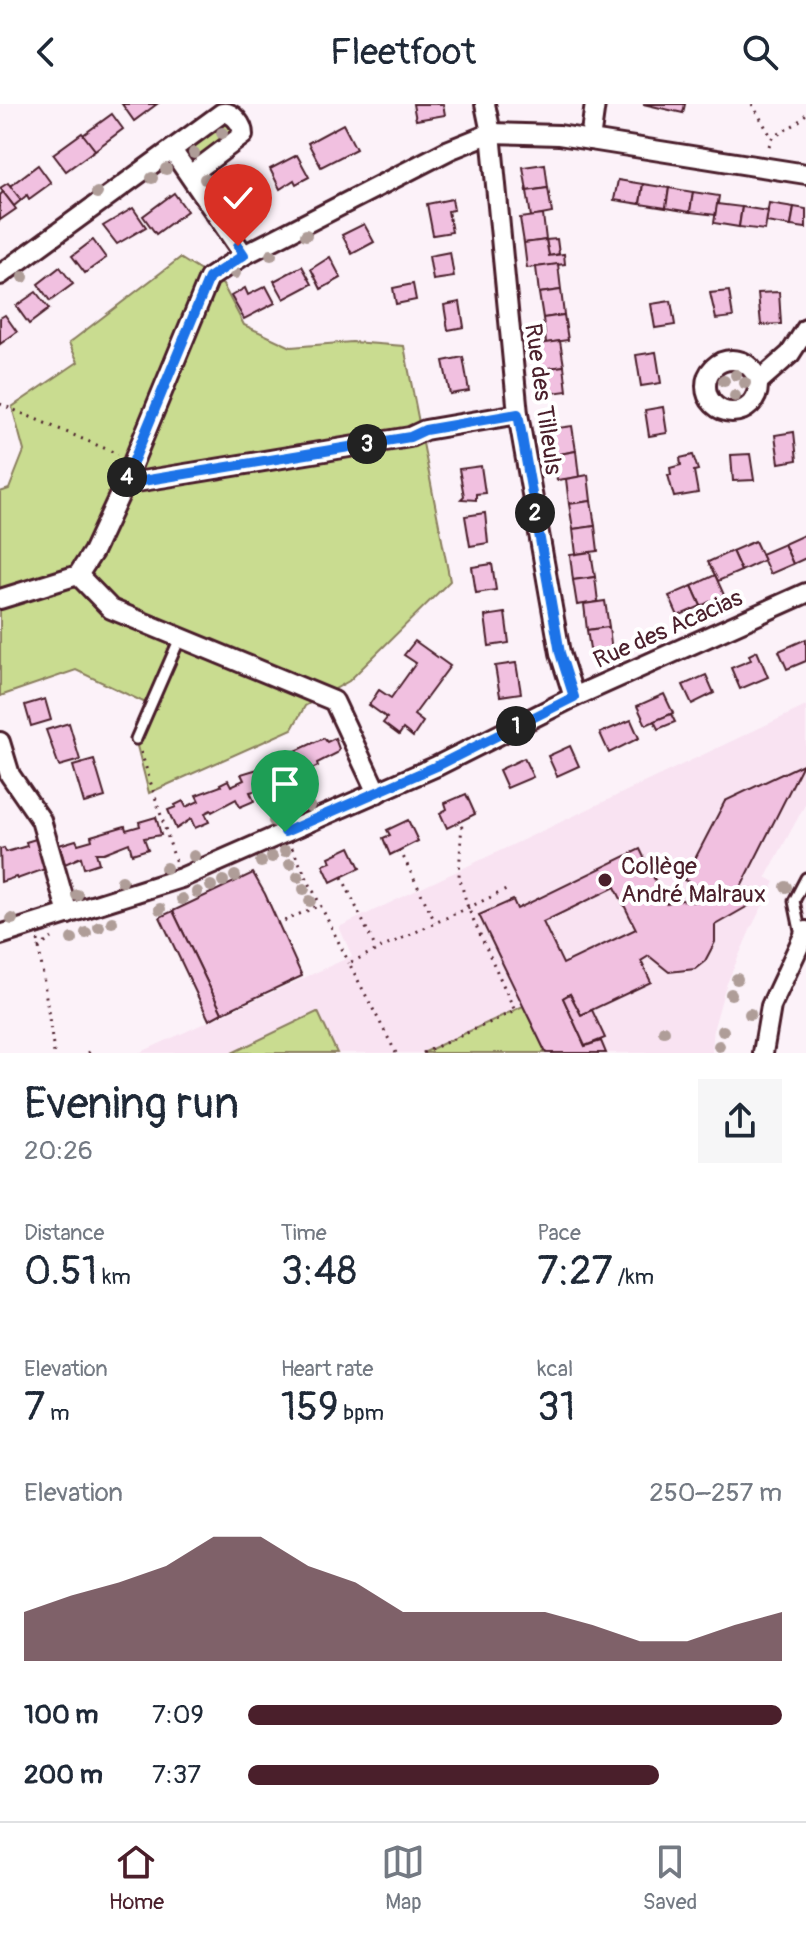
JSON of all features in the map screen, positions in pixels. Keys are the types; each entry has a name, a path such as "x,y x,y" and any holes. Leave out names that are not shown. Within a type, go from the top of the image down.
{"street":[{"name":"Rue des Tilleuls","path":"485,104 491,133 518,414 560,653 574,697"},
{"path":"590,140 595,104"},
{"path":"0,275 222,113 234,116 243,129 243,135 190,175"},
{"path":"0,599 78,575 93,552 124,484 209,278 244,255 449,150 491,133 559,135 806,174"},
{"path":"172,150 244,255"},
{"path":"758,382 790,354 806,329"},
{"path":"124,484 410,437 425,430 518,414"},
{"path":"78,575 111,609 334,701 377,793"},
{"name":"Rue des Acacias","path":"0,935 181,878 377,793 574,697 806,593"},
{"path":"0,742 10,775 41,820 68,914"},
{"path":"763,1053 771,1006 804,935"}],"lane":[{"path":"136,739 180,638"},
{"path":"804,935 794,901 806,878"}],"path":[{"path":"752,104 772,138"},
{"path":"769,146 772,138 806,114"},
{"path":"0,404 134,460"},
{"path":"136,739 181,878"},
{"path":"423,1053 515,1011 468,908 459,876 462,820"},
{"path":"289,842 396,1053"},
{"path":"400,850 435,923"},
{"path":"342,877 376,950"},
{"path":"349,963 506,890"},
{"path":"277,924 320,905"},
{"path":"36,924 54,1053"}],"shaded area":[{"name":"Collège André Malraux","path":"806,706 806,803 766,877 775,882 725,988 714,1027 712,1053 139,1053 352,956 339,927"}],"green space":[{"path":"225,119 236,133 192,165 181,151"},
{"path":"180,258 223,285 244,325 291,347 352,342 404,346 450,581 349,681 305,706 292,729 149,793 135,738 150,705 76,670 0,696 0,492 9,489 24,451 12,407 78,362 69,343"},
{"path":"523,1006 546,1053 423,1053"},
{"path":"317,1012 337,1053 232,1053"}],"building":[{"path":"122,104 157,104 134,121"},
{"path":"413,104 443,104 445,115 416,120"},
{"path":"643,104 685,104 683,113"},
{"path":"112,114 123,129 95,150 83,135"},
{"path":"343,124 356,149 321,167 308,143"},
{"path":"82,133 95,150 66,171 53,154"},
{"path":"297,155 309,177 296,184 294,180 280,189 270,169"},
{"path":"545,164 548,188 527,191 523,167"},
{"path":"38,165 51,183 29,199 27,195 21,200 10,186"},
{"path":"618,180 643,184 640,204 614,200"},
{"path":"256,181 267,200 241,215 230,195"},
{"path":"8,183 21,200 14,206 0,188"},
{"path":"643,184 669,188 666,208 640,204"},
{"path":"548,188 552,213 531,217 527,191"},
{"path":"669,188 693,192 690,212 666,208"},
{"path":"3,192 16,209 0,220 0,195"},
{"path":"693,192 719,196 716,215 690,212"},
{"path":"174,193 187,211 156,234 143,216"},
{"path":"452,199 454,210 448,211 452,232 433,235 427,204"},
{"path":"769,203 794,207 791,226 766,222"},
{"path":"717,204 742,207 739,227 714,223"},
{"path":"742,207 768,211 765,230 739,227"},
{"path":"794,207 806,209 806,228 791,226"},
{"path":"133,208 146,227 117,244 103,226"},
{"path":"543,215 546,240 524,243 520,218"},
{"path":"364,224 374,242 352,254 342,235"},
{"path":"557,239 559,254 549,256 546,240"},
{"path":"93,240 106,258 85,273 72,256"},
{"path":"546,240 549,256 564,254 565,264 527,268 524,243"},
{"path":"450,252 454,277 433,280 429,256"},
{"path":"330,257 341,278 321,289 311,269"},
{"path":"558,264 561,290 539,293 536,267"},
{"path":"302,266 312,284 284,299 274,281"},
{"path":"60,267 73,284 50,301 38,284"},
{"path":"413,284 416,300 396,304 393,288"},
{"path":"266,286 275,303 244,319 231,296 245,288 248,295"},
{"path":"561,290 564,315 543,318 539,293"},
{"path":"729,291 733,317 716,319 710,293"},
{"path":"36,292 49,309 29,324 16,306"},
{"path":"779,292 781,324 761,325 758,293"},
{"path":"671,301 675,325 655,328 651,304"},
{"path":"460,302 464,327 448,330 444,305"},
{"path":"5,315 17,332 0,344 0,318"},
{"path":"564,315 568,340 546,343 543,318"},
{"path":"560,341 564,366 541,369 538,344"},
{"path":"656,352 661,383 641,386 636,355"},
{"path":"463,357 469,391 450,394 443,361"},
{"path":"564,366 567,391 545,394 541,369"},
{"path":"663,407 667,433 649,436 645,410"},
{"path":"572,426 576,451 554,455 550,429"},
{"path":"794,432 797,460 779,463 775,435"},
{"path":"576,451 579,477 557,480 554,455"},
{"path":"750,454 754,480 733,481 731,455"},
{"path":"693,455 698,470 694,471 698,493 674,497 668,475 671,475 670,468 681,465 680,458"},
{"path":"481,466 485,493 476,494 476,500 461,499 464,496 459,469"},
{"path":"588,475 591,501 569,504 566,479"},
{"path":"591,501 595,526 573,529 569,504"},
{"path":"485,513 488,543 470,546 465,516"},
{"path":"595,526 598,551 576,554 573,529"},
{"path":"806,534 806,558 793,564 784,544"},
{"path":"755,541 764,560 741,571 732,551"},
{"path":"784,544 793,564 770,574 761,554"},
{"path":"732,551 741,571 718,581 708,562"},
{"path":"591,552 595,577 573,580 570,555"},
{"path":"492,564 496,590 476,593 472,567"},
{"path":"715,575 724,595 701,606 692,586"},
{"path":"595,577 598,602 577,605 573,580"},
{"path":"692,586 701,606 678,616 669,596"},
{"path":"605,601 609,627 587,630 584,604"},
{"path":"505,613 509,643 489,646 485,616"},
{"path":"609,627 612,652 591,655 587,630"},
{"path":"806,639 806,661 787,669 779,651"},
{"path":"415,641 450,666 414,715 423,722 413,737 403,729 399,735 383,723 387,718 369,705 379,690 391,698 416,663 404,655"},
{"path":"757,651 768,677 740,689 731,668 751,660 749,655"},
{"path":"516,663 521,693 500,696 495,666"},
{"path":"706,675 714,693 692,704 683,685"},
{"path":"664,694 673,713 646,725 637,706"},
{"path":"45,699 51,720 31,726 25,705"},
{"path":"671,714 675,722 658,729 654,721"},
{"path":"631,720 639,738 609,753 600,733"},
{"path":"69,723 80,760 59,766 46,730"},
{"path":"324,738 327,742 335,738 339,749 337,753 302,774 300,770 280,779 275,778 270,768 278,764 276,760"},
{"path":"570,746 579,766 557,776 548,756"},
{"path":"524,758 533,777 507,788 499,770"},
{"path":"94,760 105,797 84,803 73,766"},
{"path":"803,764 735,899 748,906 715,925 715,942 705,961 695,969 669,972 649,956 641,961 651,982 581,1015 570,994 563,998 585,1046 601,1041 606,1053 546,1053 479,915 513,900 517,909 640,849 666,903 681,900 694,902 714,893 684,880 725,801","holes":["615,887 636,929 563,964 543,922"]},
{"path":"258,769 267,788 250,792 254,801 240,807 236,799 205,813 209,822 195,828 191,819 176,829 168,810 183,801 186,807 199,801 196,795 221,786 228,780 231,786 244,780 241,774"},
{"path":"466,794 475,814 447,828 440,813 447,809 445,803"},
{"path":"156,817 161,835 144,838 148,849 132,854 129,843 96,853 99,863 84,868 81,857 65,864 59,845 92,840 91,836 125,826 126,830 140,826 139,822"},
{"path":"408,820 418,841 390,855 383,838 390,835 387,830"},
{"path":"39,838 48,868 1,882 0,849 4,848 6,852 27,846 26,842"},
{"path":"350,847 360,868 331,882 323,865 331,862 329,857"},
{"path":"253,873 302,976 222,1013 173,911"},
{"path":"173,911 222,1013 209,1020 160,917"},
{"path":"570,994 581,1015 592,1010 605,1038 585,1046 563,998"}],"place":[{"name":"Collège André Malraux","path":"605,880"}],"route":[{"path":"238,246 244,255 209,278 124,484 410,437 425,430 518,414 560,653 574,697 437,766 285,832"}]}
